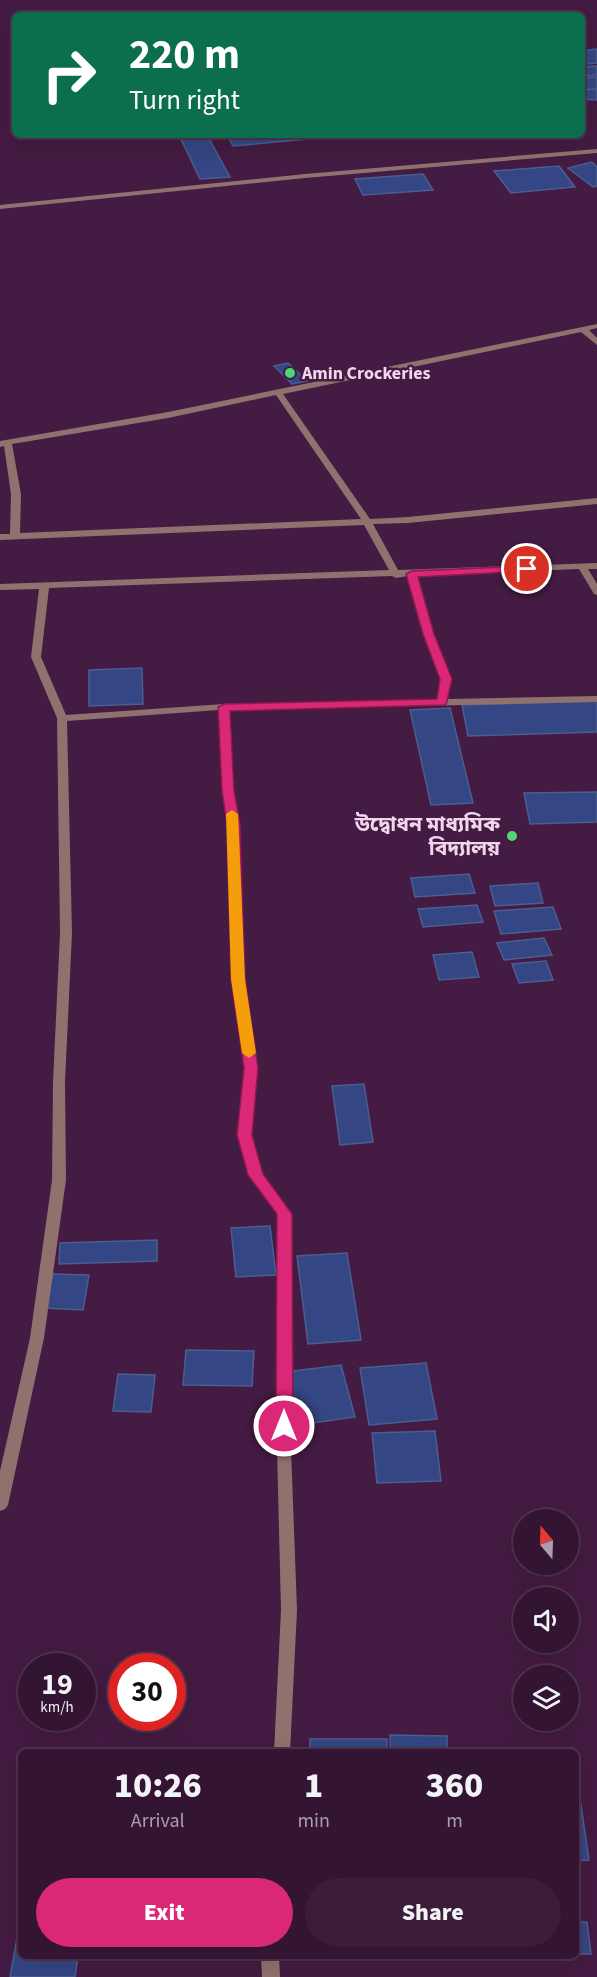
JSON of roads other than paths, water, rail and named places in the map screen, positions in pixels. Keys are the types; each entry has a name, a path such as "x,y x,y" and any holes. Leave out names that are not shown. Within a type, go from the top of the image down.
{"street":[{"path":"0,207 305,176 597,151"},
{"path":"15,536 16,494 4,444 278,392 597,326"},
{"path":"583,329 597,343"},
{"path":"278,392 368,521 396,574"},
{"path":"0,537 444,517 597,501"},
{"path":"0,588 597,566"},
{"path":"582,567 597,592"},
{"path":"412,574 428,634 446,679 442,702"},
{"path":"0,1505 37,1338 59,1180 59,1082 66,933 62,718 36,657 44,586"},
{"path":"62,718 224,707 597,699"},
{"path":"224,707 228,791 234,824 238,979 251,1068 244,1135 256,1175 285,1214 284,1449 289,1610 282,1749"},
{"path":"270,1959 271,1977"}],"place":[{"name":"Amin Crockeries","path":"290,373"},
{"name":"উদ্বোধন মাধ্যমিক বিদ্যালয়","path":"512,836"}]}
